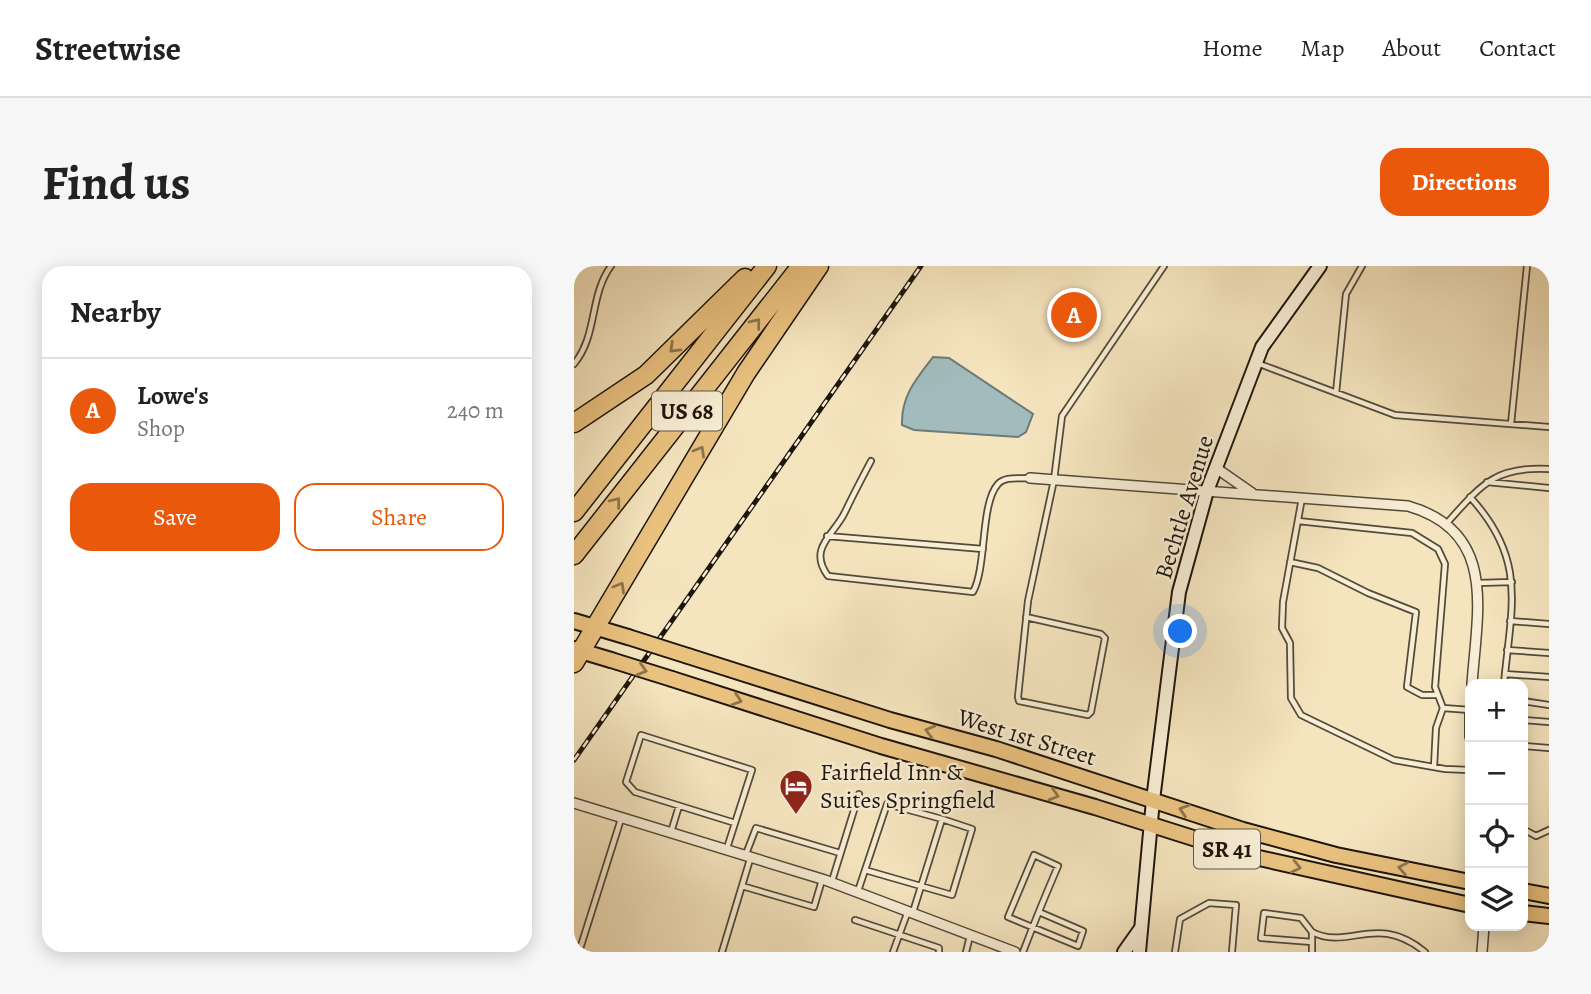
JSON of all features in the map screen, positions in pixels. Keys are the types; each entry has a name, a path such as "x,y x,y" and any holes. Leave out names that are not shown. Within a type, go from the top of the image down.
{"highway":[{"path":"574,423 646,375 758,266"},
{"name":"US 68","path":"574,512 767,266"},
{"name":"US 68","path":"574,555 801,266"},
{"path":"577,655 596,628 746,373 819,266"}],"main road":[{"name":"West 1st Street","path":"574,621 1243,830 1336,855 1465,881"},
{"name":"West 1st Street","path":"577,655 611,660 881,747 989,775 1250,856 1465,904"},
{"path":"1528,892 1549,895"},
{"path":"1528,914 1549,916"}],"street":[{"name":"Bechtle Avenue","path":"1139,952 1153,800 1179,592 1207,491 1256,362 1275,326 1321,266"},
{"path":"1216,468 1236,485 1254,494"},
{"path":"1030,478 1207,491 1222,495 1254,494 1408,506 1447,523 1471,557 1477,583 1472,679"},
{"path":"574,803 827,880 1015,952"},
{"path":"1124,952 1141,928"},
{"path":"1482,952 1484,931"}],"lane":[{"path":"574,364 585,351 596,294 602,278 611,266"},
{"path":"1026,617 1101,634 1105,638 1091,712 1088,715 1023,704 1019,701 1026,617 1054,480 1062,416 1164,266"},
{"path":"1336,393 1346,294 1362,266"},
{"path":"1511,424 1527,266"},
{"path":"1256,362 1395,415 1549,427"},
{"path":"871,461 844,515 826,536 820,556 822,569 828,576 973,592 998,484 1006,479 1030,478"},
{"path":"1447,523 1486,482 1517,468 1549,469"},
{"path":"1486,482 1549,488"},
{"path":"1470,497 1502,541 1512,582 1504,679"},
{"path":"1302,498 1290,562 1282,628 1290,643 1291,698 1301,715 1394,760 1465,770"},
{"path":"1298,521 1412,533 1438,549 1445,564 1435,687 1443,708 1436,728 1434,767"},
{"path":"826,536 983,549"},
{"path":"1290,562 1318,568 1368,593 1416,612 1407,687 1422,695 1438,695"},
{"path":"1477,583 1512,582"},
{"path":"1510,621 1549,624"},
{"path":"1507,650 1549,653"},
{"path":"1505,674 1549,677"},
{"path":"1528,702 1549,705"},
{"path":"1443,708 1465,712"},
{"path":"1528,720 1549,722"},
{"path":"727,849 752,770 641,735 626,782 635,792 735,823"},
{"path":"1528,746 1549,748"},
{"path":"741,886 814,907 841,853 859,794"},
{"path":"858,891 865,870 887,804 972,829 952,895 865,870"},
{"path":"671,832 679,806"},
{"path":"579,952 621,817"},
{"path":"893,952 921,886 942,820"},
{"path":"722,952 756,828 841,853"},
{"path":"1528,832 1536,835 1549,830"},
{"path":"1023,952 1033,927 1039,912 1058,866 1034,855 1008,917 1033,927 1078,946 1083,931 1039,912"},
{"path":"1175,952 1180,919 1209,903 1236,905 1232,952"},
{"path":"1312,942 1261,938 1264,913 1301,918 1312,933 1322,937 1381,932 1406,937 1425,952"},
{"path":"855,920 939,948 939,952"},
{"path":"1312,933 1312,952"},
{"path":"966,952 970,934"}],"water":[{"path":"933,357 949,358 1033,414 1026,432 1018,437 914,430 902,425 907,397"}],"railway":[{"path":"574,760 921,266"}],"place":[{"name":"Lowe's","path":"1074,315"},
{"name":"Fairfield Inn & Suites Springfield","path":"796,816"}]}
